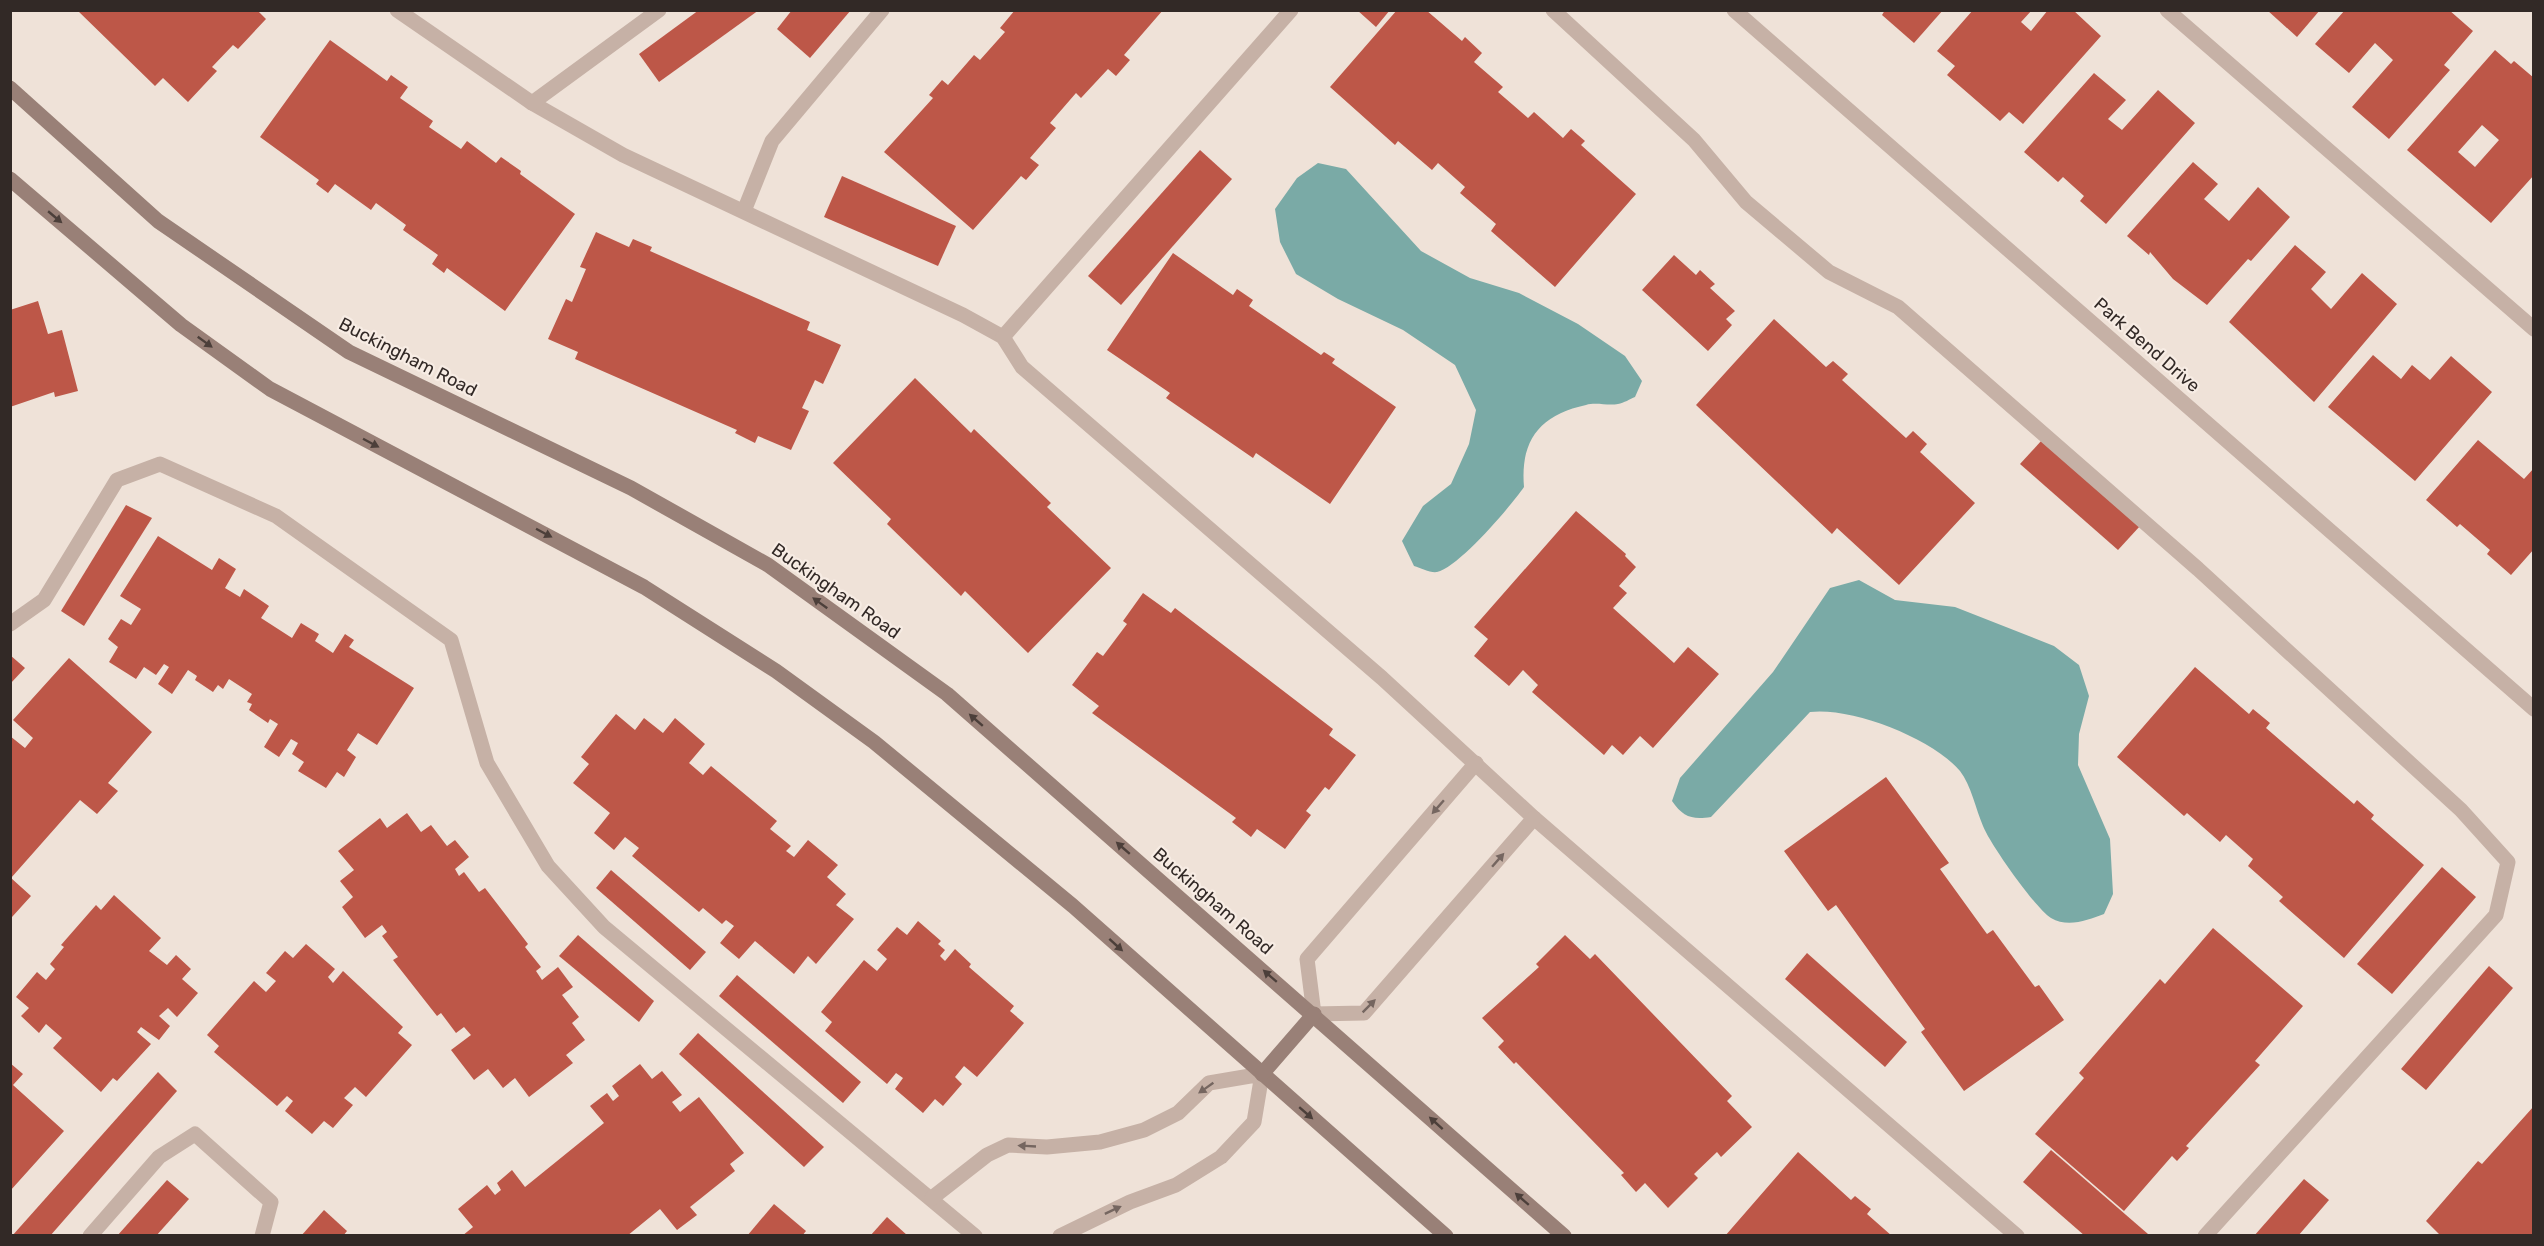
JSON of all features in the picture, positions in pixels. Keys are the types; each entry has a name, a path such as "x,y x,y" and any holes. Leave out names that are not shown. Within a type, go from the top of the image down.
{"street":[{"path":"397,10 532,103 623,154 963,315 1003,337 1022,367 1383,678 1534,818 2017,1236"},
{"path":"532,103 660,10"},
{"path":"744,211 772,141 882,10"},
{"path":"1003,337 1291,10"},
{"path":"1553,10 1694,140 1746,202 1829,272 1898,307 2198,569 2461,810 2508,862 2496,915 2205,1236"},
{"name":"Park Bend Drive","path":"1734,10 2534,709"},
{"path":"2167,10 2534,329"},
{"name":"Buckingham Road","path":"10,88 158,221 349,352 631,488 768,565 946,694 1314,1014 1564,1236"},
{"path":"10,179 181,325 270,389 644,587 776,671 874,742 1073,906 1446,1236"},
{"path":"10,624 44,600 117,480 160,464 276,516 451,640 487,763 548,866 604,927 975,1236"},
{"path":"1314,1014 1307,959 1476,763"},
{"path":"1060,1236 1130,1202 1176,1185 1221,1157 1254,1122 1262,1074 1314,1014 1364,1013 1534,818"},
{"path":"932,1198 987,1155 1008,1145 1047,1147 1100,1142 1144,1130 1178,1113 1209,1083 1262,1074"},
{"path":"90,1236 159,1157 195,1134 271,1202 262,1236"}],"water":[{"path":"1318,163 1346,169 1421,251 1470,278 1519,293 1578,324 1625,356 1642,381 1635,397 1625,402 1586,405 1570,409 1545,423 1530,443 1524,470 1524,487 1471,548 1446,568 1437,572 1414,566 1402,541 1423,506 1451,484 1469,444 1476,410 1455,365 1403,330 1338,299 1296,274 1280,242 1275,209 1297,178"},
{"path":"1859,580 1895,600 1955,607 2054,646 2079,665 2089,696 2079,734 2078,765 2110,839 2113,894 2104,914 2071,923 2051,918 2025,890 1994,847 1960,771 1931,747 1890,727 1847,714 1810,712 1711,817 1688,816 1680,811 1672,801 1680,778 1773,672 1830,588"}],"building":[{"path":"77,10 257,10 266,19 238,49 233,45 212,67 217,71 188,102 163,78 155,86"},
{"path":"699,10 759,10 659,82 639,54"},
{"path":"792,10 851,10 810,58 777,29"},
{"path":"1015,10 1163,10 1124,55 1130,60 1116,76 1108,69 1081,98 1076,93 1050,123 1056,128 1030,158 1039,165 1026,180 1021,176 973,230 884,152 933,98 929,95 942,80 948,85 974,55 980,60 1005,32 1000,28"},
{"path":"1357,10 1390,10 1376,27"},
{"path":"1397,10 1426,10 1462,41 1465,37 1482,53 1474,62 1503,87 1498,92 1528,118 1534,112 1563,138 1571,129 1585,141 1581,145 1636,194 1555,287 1491,231 1496,224 1460,193 1465,187 1438,163 1432,170 1398,141 1395,145 1330,87"},
{"path":"1885,10 1943,10 1914,43 1882,15"},
{"path":"1973,10 2032,10 2021,22 2031,31 2048,10 2073,10 2101,36 2023,124 2009,112 2000,121 1947,75 1955,66 1937,51"},
{"path":"2267,10 2320,10 2297,37"},
{"path":"2345,10 2449,10 2473,31 2444,65 2450,70 2389,139 2352,107 2393,60 2375,43 2349,73 2315,44"},
{"path":"330,40 387,81 391,75 408,87 400,98 433,121 429,127 461,149 467,141 496,163 501,157 521,171 520,174 575,214 505,311 447,268 444,273 432,264 438,255 403,230 406,225 376,203 371,210 335,184 328,193 316,184 319,180 260,137"},
{"path":"2495,50 2511,64 2514,61 2534,78 2534,175 2491,223 2407,150","holes":["2482,125 2499,140 2475,167 2458,152"]},
{"path":"2094,73 2126,100 2108,119 2122,130 2158,90 2195,123 2106,224 2080,201 2084,196 2063,177 2058,182 2024,152"},
{"path":"1200,150 1232,179 1121,305 1088,276"},
{"path":"2193,162 2218,184 2204,199 2229,221 2258,187 2290,217 2251,261 2248,259 2207,305 2173,279 2150,252 2149,255 2127,236"},
{"path":"842,176 956,226 938,266 824,217"},
{"path":"596,232 629,247 633,239 652,247 650,251 810,322 807,330 841,345 823,384 815,380 802,408 809,411 791,450 758,436 755,443 735,433 737,430 575,359 578,352 548,339 566,299 572,302 586,269 580,267"},
{"path":"2295,245 2326,272 2311,289 2331,309 2362,273 2397,304 2314,402 2229,322"},
{"path":"1173,253 1233,295 1237,289 1253,300 1249,306 1321,355 1324,352 1335,359 1332,363 1396,407 1330,504 1256,453 1253,458 1166,398 1170,393 1107,350"},
{"path":"1674,255 1696,275 1700,270 1715,284 1710,288 1735,311 1726,319 1732,325 1708,351 1642,290"},
{"path":"38,301 48,334 62,330 78,391 55,397 54,392 10,407 10,310"},
{"path":"1774,319 1826,367 1833,361 1848,374 1842,380 1906,438 1913,431 1927,444 1920,452 1975,503 1899,585 1837,528 1832,534 1696,405"},
{"path":"2373,355 2401,379 2412,365 2430,380 2451,356 2492,392 2415,481 2328,407"},
{"path":"915,378 971,433 974,429 1051,503 1047,507 1111,568 1028,653 965,591 961,596 887,524 891,519 833,463"},
{"path":"2042,440 2140,526 2118,550 2020,464"},
{"path":"2478,440 2524,479 2534,468 2534,549 2511,575 2487,554 2490,550 2460,524 2457,527 2426,500"},
{"path":"126,505 152,518 84,626 61,611"},
{"path":"1576,511 1626,554 1625,556 1636,567 1619,586 1627,593 1613,608 1674,663 1688,647 1719,674 1653,748 1640,736 1623,755 1612,745 1604,755 1532,692 1538,685 1523,670 1509,686 1474,656 1488,639 1474,627"},
{"path":"158,536 212,570 219,558 236,569 225,588 240,597 244,589 269,606 261,618 292,638 301,623 319,634 315,641 333,653 345,634 354,640 349,647 414,688 377,745 358,733 347,750 356,757 344,777 337,772 326,788 298,771 304,762 292,754 298,743 291,739 279,757 264,747 278,724 270,719 268,723 249,710 252,704 247,702 252,694 229,679 223,689 218,685 213,692 195,680 197,676 188,670 172,694 158,684 169,667 164,664 156,675 144,667 136,679 109,662 118,647 108,639 121,619 131,625 141,609 120,596"},
{"path":"1143,593 1171,613 1175,608 1333,729 1329,735 1356,755 1329,790 1325,787 1306,811 1311,815 1285,849 1257,829 1251,837 1232,822 1236,818 1092,713 1099,706 1072,685 1097,652 1103,656 1127,624 1123,621"},
{"path":"10,655 25,668 10,684"},
{"path":"69,658 152,732 108,783 118,791 97,814 80,800 11,878 31,896 12,917 10,915 10,736 25,748 33,738 13,720"},
{"path":"2195,667 2249,714 2253,709 2270,723 2266,728 2354,804 2357,800 2374,815 2371,819 2424,865 2344,958 2279,901 2283,897 2248,866 2253,859 2226,835 2220,842 2187,813 2184,816 2117,757"},
{"path":"616,714 635,730 644,718 663,733 675,718 705,744 689,763 703,775 711,766 777,821 770,829 791,846 786,851 794,857 808,840 838,865 827,877 846,894 836,905 854,919 816,964 808,956 794,974 755,941 739,959 720,943 734,926 726,920 722,924 703,908 699,912 632,856 639,848 625,837 614,850 594,833 610,813 573,783 589,764 581,757"},
{"path":"1886,777 1949,863 1940,869 1987,934 1993,930 2035,987 2039,985 2064,1020 1964,1091 1921,1032 1925,1029 1836,905 1828,911 1784,851"},
{"path":"407,813 421,832 431,825 447,846 455,840 469,857 455,869 459,876 464,872 479,892 485,888 528,944 525,947 541,967 536,971 542,980 558,967 573,987 562,995 579,1017 572,1023 585,1040 566,1055 573,1063 529,1097 515,1078 503,1088 488,1069 474,1080 451,1050 471,1035 464,1027 456,1033 441,1013 437,1016 393,960 398,957 382,936 387,932 382,925 365,938 342,907 353,897 340,881 354,870 338,851 380,818 387,828"},
{"path":"2442,867 2476,897 2392,994 2357,964"},
{"path":"611,870 706,952 690,970 596,888"},
{"path":"114,895 161,938 149,951 167,965 176,955 191,969 182,979 198,993 177,1017 168,1008 159,1016 170,1026 159,1040 141,1027 137,1032 151,1044 117,1081 113,1078 101,1092 53,1048 62,1038 46,1024 39,1033 21,1016 29,1008 16,997 37,972 46,980 55,969 50,964 64,947 61,945 96,905 101,910"},
{"path":"918,921 941,941 938,944 945,950 940,956 945,961 955,949 971,964 969,967 1014,1006 1010,1011 1024,1023 977,1077 964,1066 955,1077 962,1084 943,1106 935,1099 923,1113 895,1089 903,1078 896,1073 887,1084 825,1031 832,1022 821,1012 864,960 877,971 887,959 877,950 897,927 907,935"},
{"path":"2213,928 2303,1006 2255,1061 2260,1065 2186,1146 2189,1148 2177,1161 2172,1156 2124,1211 2035,1134 2084,1078 2079,1073 2160,979 2165,984"},
{"path":"578,935 654,1001 639,1022 559,956"},
{"path":"1565,935 1590,959 1595,954 1732,1096 1727,1101 1752,1127 1721,1157 1717,1152 1694,1174 1698,1178 1668,1208 1645,1183 1636,1192 1621,1175 1624,1173 1516,1062 1514,1064 1498,1047 1504,1041 1482,1018 1539,967 1536,964"},
{"path":"306,944 335,969 328,977 333,983 343,971 403,1027 398,1033 412,1045 366,1097 355,1087 344,1098 353,1105 333,1128 324,1121 312,1134 285,1111 293,1101 287,1096 277,1106 214,1052 219,1046 207,1035 254,981 266,992 276,981 266,973 285,951 293,958"},
{"path":"1807,953 1907,1042 1885,1067 1785,979"},
{"path":"2489,966 2513,988 2426,1090 2401,1069"},
{"path":"737,975 861,1082 843,1103 719,996"},
{"path":"698,1033 824,1147 804,1167 679,1054"},
{"path":"10,1063 23,1074 13,1085 64,1131 10,1191"},
{"path":"640,1064 652,1079 662,1071 682,1095 672,1102 680,1112 699,1097 744,1153 730,1164 735,1171 690,1207 697,1215 677,1230 660,1209 627,1236 462,1236 473,1227 458,1209 487,1185 495,1195 501,1190 497,1183 512,1170 525,1187 604,1123 590,1106 607,1093 613,1101 619,1096 612,1086"},
{"path":"158,1072 177,1091 50,1236 12,1236"},
{"path":"2534,1106 2534,1236 2441,1236 2426,1221 2478,1161 2482,1164"},
{"path":"2051,1150 2148,1234 2147,1236 2085,1236 2023,1182"},
{"path":"1798,1152 1851,1200 1855,1196 1871,1209 1867,1214 1892,1236 1725,1236"},
{"path":"2304,1179 2329,1200 2298,1236 2254,1236"},
{"path":"167,1180 189,1199 156,1236 117,1236"},
{"path":"774,1204 806,1231 802,1236 747,1236"},
{"path":"324,1210 347,1231 343,1236 301,1236"},
{"path":"887,1217 908,1236 870,1236"}]}
